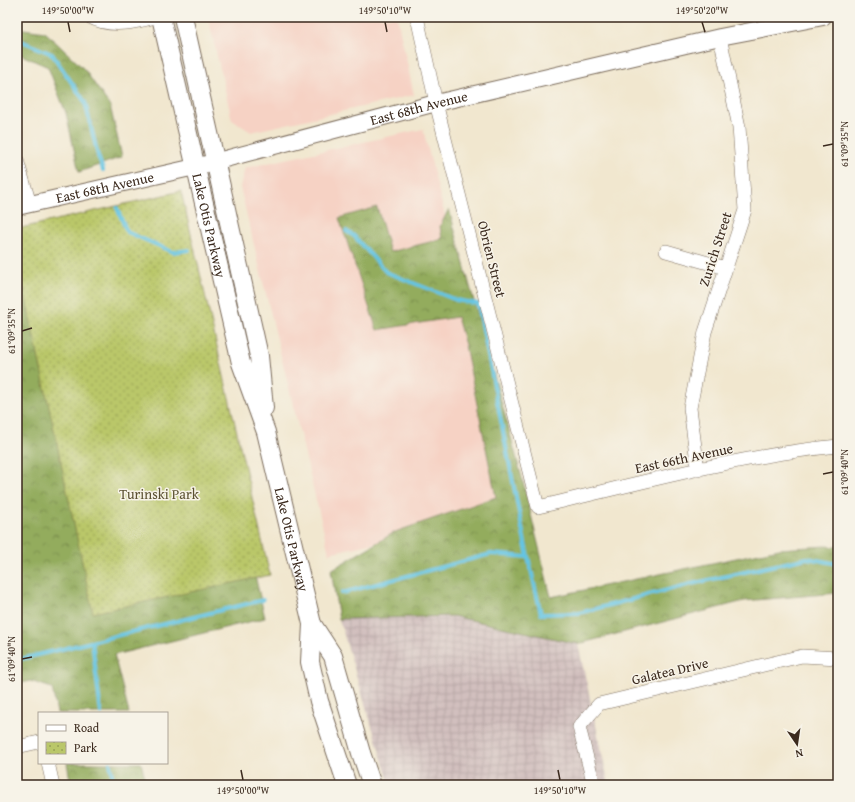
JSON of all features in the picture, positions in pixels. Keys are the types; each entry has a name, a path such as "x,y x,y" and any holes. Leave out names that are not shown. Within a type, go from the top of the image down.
{"main road":[{"name":"Lake Otis Parkway","path":"161,17 241,363 266,432 312,624 310,662 319,701 346,785"},
{"name":"Lake Otis Parkway","path":"183,17 259,356 266,432"},
{"name":"Lake Otis Parkway","path":"312,624 333,656 372,785"},
{"path":"319,701 330,709 346,755 358,764 366,766"}],"street":[{"path":"90,17 98,21 128,24 154,17"},
{"name":"Obrien Street","path":"417,17 436,103 538,507"},
{"name":"East 68th Avenue","path":"23,206 195,167 436,103 720,38 823,17"},
{"name":"Zurich Street","path":"698,470 690,408 705,332 745,210 739,127 720,38"},
{"path":"17,160 23,206"},
{"path":"666,251 726,268"},
{"name":"East 66th Avenue","path":"538,507 698,470 805,449 838,446"},
{"name":"Galatea Drive","path":"594,785 579,727 599,704 802,656 838,658"},
{"path":"17,747 38,742"},
{"path":"48,764 53,785"}],"shaded area":[{"path":"208,17 397,17 414,95 251,132 232,120"},
{"path":"423,129 519,510 329,553 240,187 245,168"},
{"path":"453,616 578,644 609,785 390,785 339,619"}],"green space":[{"path":"17,28 45,32 84,69 110,106 122,157 79,172 66,113 48,67 17,53"},
{"name":"Turinski Park","path":"181,191 270,575 93,613 17,257 17,229"},
{"name":"Turinski Park","path":"167,202 265,618 114,655 129,712 57,712 52,688 30,681 17,684 17,239"},
{"path":"377,207 390,252 442,239 440,226 449,209 522,478 551,597 779,549 826,546 838,547 838,593 744,601 578,644 453,616 339,619 331,570 395,532 496,497 465,345 457,317 377,330 339,218"},
{"path":"67,764 141,764 147,785 71,785"}],"waterway":[{"path":"17,39 52,54 85,102 98,156 103,170"},
{"path":"117,208 127,232 173,252 189,250"},
{"path":"346,231 354,236 386,272 456,300 478,304 525,543 541,614 579,613 691,584 807,558 838,564"},
{"path":"342,593 491,554 528,557"},
{"path":"17,660 263,600"},
{"path":"92,642 101,712"},
{"path":"110,764 114,785"}]}
